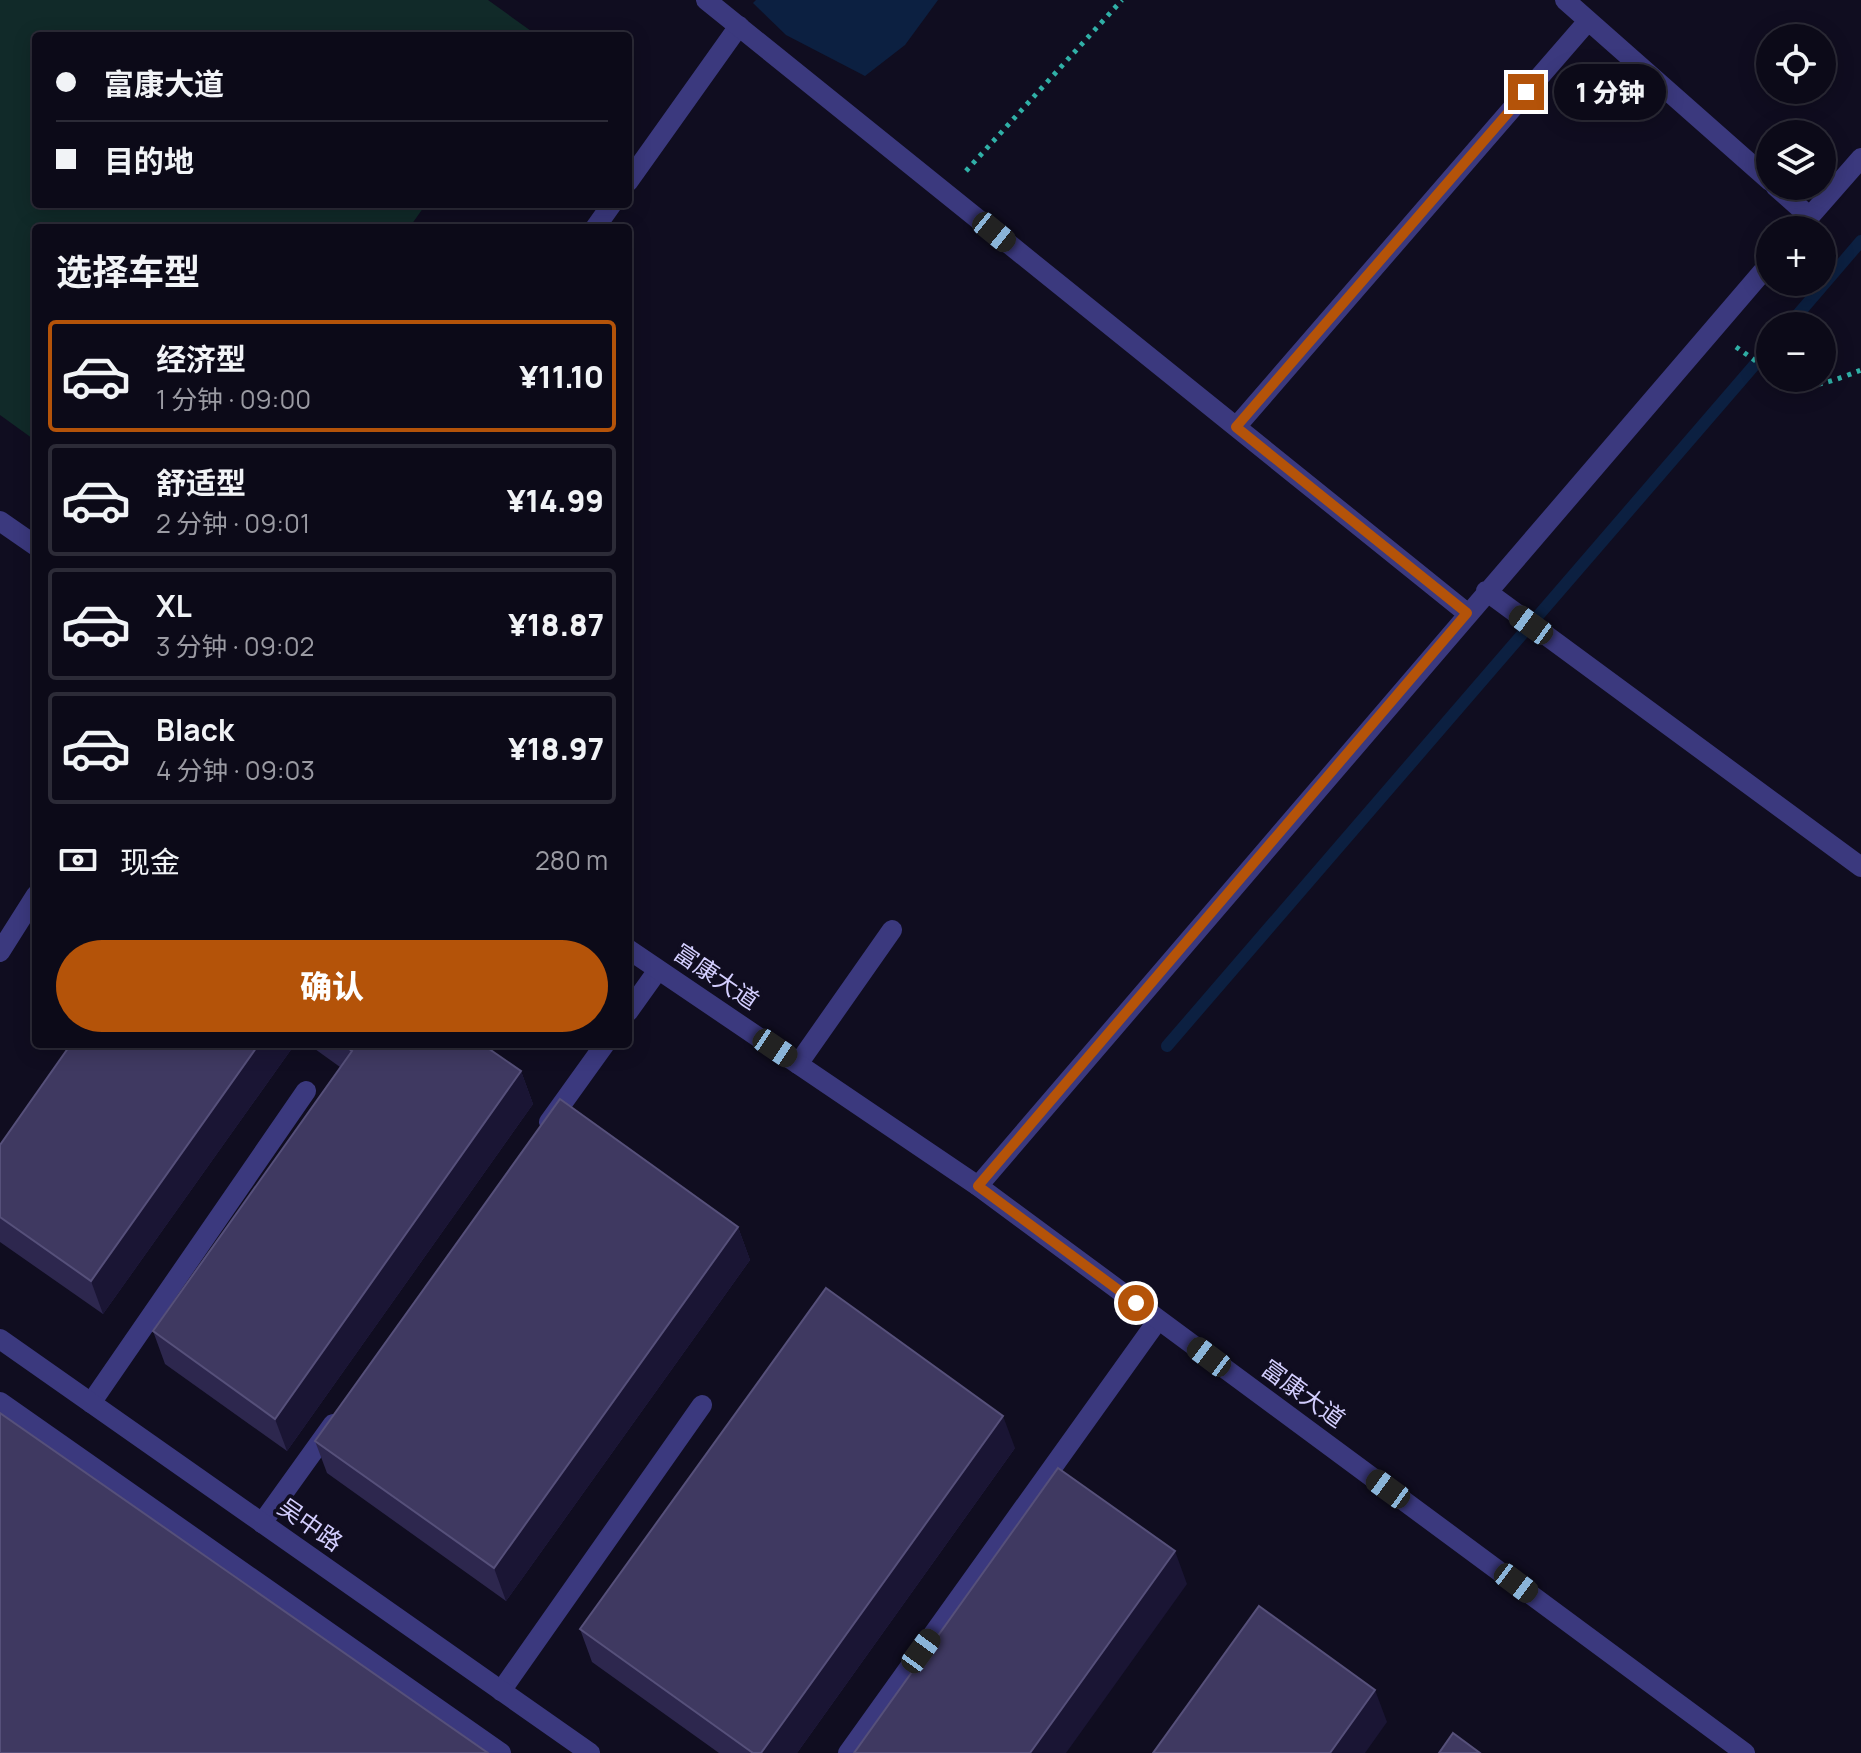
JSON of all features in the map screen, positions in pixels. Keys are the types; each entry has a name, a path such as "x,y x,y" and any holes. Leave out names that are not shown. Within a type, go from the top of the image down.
{"street":[{"path":"706,0 1467,613"},
{"path":"1565,0 1756,169"},
{"path":"1236,427 1588,21"},
{"path":"632,176 739,26"},
{"path":"1810,216 1861,158"},
{"path":"1786,200 1799,216"},
{"path":"978,1186 1756,279"},
{"path":"0,521 32,543"},
{"path":"1486,591 1861,867"},
{"path":"0,952 32,901"},
{"path":"798,1064 892,930"},
{"name":"富康大道","path":"632,952 978,1186 1745,1753"},
{"path":"632,1006 658,970"},
{"path":"540,1135 602,1048"},
{"path":"91,1403 306,1091"},
{"path":"848,1753 1158,1320"},
{"name":"吴中路","path":"0,1339 590,1753"},
{"path":"0,1402 501,1753"},
{"path":"501,1691 702,1405"},
{"path":"262,1523 346,1406"}],"path":[{"path":"946,193 1122,0"},
{"path":"1744,353 1756,361"},
{"path":"1836,379 1861,370"}],"green space":[{"path":"0,0 488,0 532,32 32,32 32,208 423,208 412,224 32,224 32,438 0,415"}],"water":[{"path":"756,0 938,0 905,45 865,76 786,35 753,3"}],"building":[{"path":"68,1048 256,1048 91,1281 0,1217 0,1145"},
{"path":"348,1048 488,1048 521,1071 275,1419 153,1331 352,1051"},
{"path":"560,1099 738,1227 494,1568 315,1441"},
{"path":"826,1288 1003,1416 761,1753 753,1753 580,1629"},
{"path":"0,1413 488,1753 0,1753"},
{"path":"1058,1468 1175,1551 1030,1753 854,1753"},
{"path":"1259,1606 1375,1690 1330,1753 1153,1753"},
{"path":"1453,1733 1480,1753 1439,1753"}],"waterway":[{"path":"1800,312 1861,241"},
{"path":"1167,1046 1756,363"}],"route":[{"path":"1136,1303 978,1186 1467,613 1236,427 1526,92"}]}
